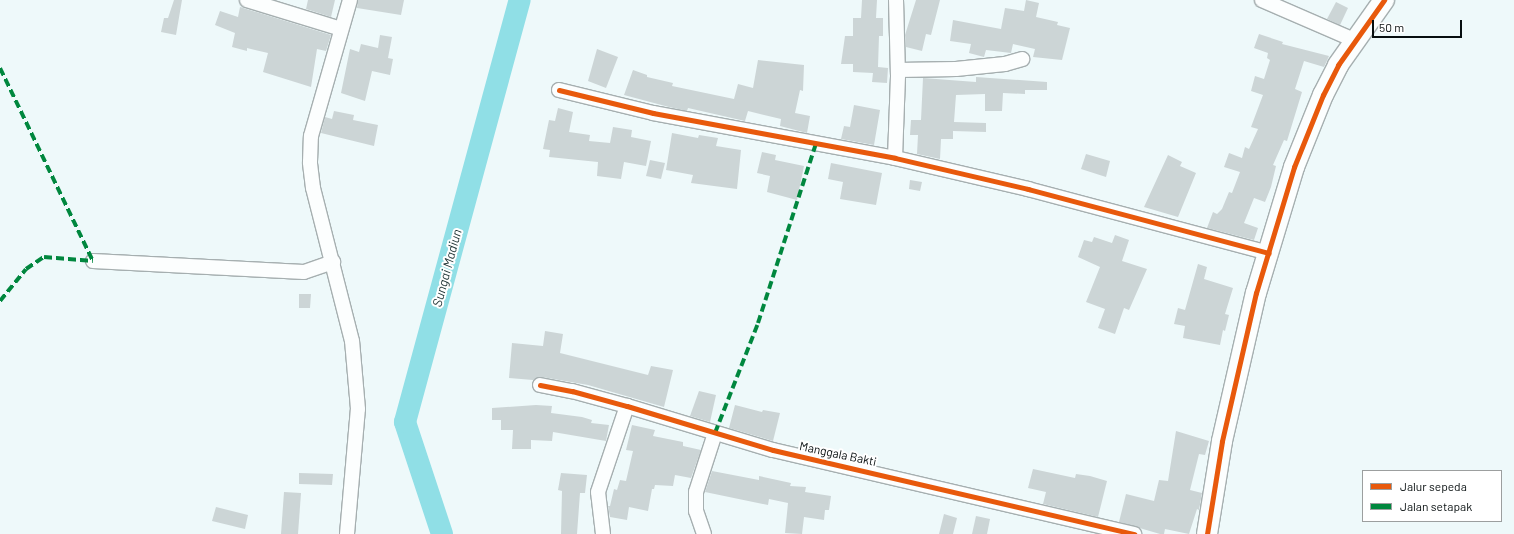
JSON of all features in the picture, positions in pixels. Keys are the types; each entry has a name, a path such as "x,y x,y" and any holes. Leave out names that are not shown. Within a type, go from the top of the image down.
{"street":[{"path":"246,0 341,29"},
{"path":"347,534 358,409 352,341 313,188 310,156 311,136 350,0"},
{"path":"895,158 898,70 896,0"},
{"path":"1262,0 1354,40"},
{"path":"1207,534 1222,441 1256,293 1294,167 1314,116 1338,65 1354,40 1384,0"},
{"path":"898,70 956,69 1005,64 1022,59"},
{"path":"559,90 653,113 895,158 1028,189 1269,253"},
{"path":"93,261 304,272 333,262"},
{"name":"Manggala Bakti","path":"540,386 572,391 627,406 773,450 1134,534"},
{"path":"603,534 598,492 627,406"},
{"path":"704,534 696,511 696,492 714,433"}],"building":[{"path":"174,0 182,0 176,35 161,32 164,18 168,18"},
{"path":"308,0 335,0 331,17 306,9"},
{"path":"358,0 404,0 401,15 357,8"},
{"path":"862,0 877,0 876,18 883,18 883,36 879,36 878,67 888,68 887,83 872,82 873,73 853,72 853,64 841,64 845,36 853,36 853,18 861,18"},
{"path":"916,0 940,0 931,35 926,34 922,51 906,47 905,35"},
{"path":"1026,0 1039,3 1036,17 1058,22 1057,25 1070,28 1062,60 1033,57 1035,49 1013,44 1011,53 986,50 984,57 969,53 971,44 950,41 953,20 1001,29 1005,8 1024,11"},
{"path":"1336,2 1348,8 1340,25 1327,19"},
{"path":"240,7 331,35 326,51 317,49 311,87 263,72 268,53 247,48 247,51 232,47 235,33 215,25 220,11 238,17"},
{"path":"1259,34 1283,42 1282,44 1329,56 1324,67 1304,61 1295,89 1302,92 1287,141 1284,140 1273,165 1276,166 1271,187 1265,202 1254,198 1244,223 1258,228 1254,240 1207,228 1213,212 1217,214 1222,209 1229,192 1232,193 1240,172 1224,167 1229,153 1242,158 1245,147 1249,149 1258,129 1251,127 1263,95 1251,91 1255,76 1264,79 1270,60 1267,58 1268,53 1254,48"},
{"path":"380,35 392,37 388,58 393,59 390,75 372,71 365,101 341,93 350,49 359,52 361,44 378,48"},
{"path":"597,49 618,57 606,88 588,81"},
{"path":"758,60 804,65 803,91 800,90 795,113 810,116 807,133 780,126 781,119 748,111 745,121 688,108 687,111 624,95 633,70 647,75 647,77 673,83 672,86 734,99 738,84 753,88"},
{"path":"976,77 1047,82 1047,90 1025,90 1025,94 1003,93 1002,111 985,111 985,94 956,95 954,122 986,123 986,132 953,131 953,139 941,139 940,159 917,154 918,135 910,135 911,120 921,120 923,78 976,82"},
{"path":"854,105 880,110 874,145 841,139 844,126 850,127"},
{"path":"558,108 573,112 569,132 590,135 589,141 610,143 613,127 632,130 631,137 651,141 646,166 624,162 621,179 597,176 598,162 549,157 550,150 543,149 549,120 555,121"},
{"path":"334,111 354,115 353,120 378,125 374,146 321,133 325,117 332,119"},
{"path":"672,133 698,138 699,135 718,138 716,146 741,150 737,189 691,183 693,175 666,170"},
{"path":"762,152 776,155 775,160 804,166 797,200 767,192 770,176 757,173"},
{"path":"1086,154 1110,161 1106,177 1081,169"},
{"path":"1168,155 1182,162 1180,166 1196,173 1178,217 1144,207"},
{"path":"650,160 665,163 661,179 646,176"},
{"path":"831,163 882,173 876,205 840,199 843,182 828,179"},
{"path":"910,180 922,182 920,191 909,189"},
{"path":"1115,235 1129,240 1122,261 1147,269 1129,310 1124,308 1115,334 1098,328 1105,309 1086,302 1100,267 1078,257 1084,240 1092,242 1094,237 1112,243"},
{"path":"1198,264 1207,267 1204,279 1233,288 1225,314 1229,315 1225,331 1223,330 1220,345 1183,338 1185,326 1174,324 1178,308 1185,310"},
{"path":"299,294 311,294 310,308 299,308"},
{"path":"545,331 563,334 560,353 648,375 651,366 673,370 664,407 588,385 542,377 533,380 509,378 512,343 543,346"},
{"path":"699,391 716,395 710,422 690,416"},
{"path":"536,405 552,406 551,413 582,417 592,420 591,423 609,425 606,441 553,432 552,441 531,440 531,449 512,449 513,430 501,430 501,420 492,420 492,408"},
{"path":"735,405 762,412 763,410 780,413 773,441 729,428"},
{"path":"632,425 655,430 653,436 683,442 683,446 701,450 691,478 675,475 673,486 655,485 654,489 652,489 648,511 629,507 627,520 610,517 608,506 610,506 614,489 617,490 620,480 626,481 633,451 626,450"},
{"path":"1176,431 1209,441 1205,455 1199,454 1190,490 1202,493 1199,510 1197,509 1189,534 1165,529 1164,534 1160,534 1119,522 1126,494 1154,501 1159,480 1168,481"},
{"path":"1033,469 1075,478 1076,474 1090,476 1107,481 1098,517 1043,504 1046,492 1028,488"},
{"path":"712,471 759,480 759,476 791,483 790,486 806,487 805,492 831,496 829,510 825,510 824,520 804,517 802,534 785,533 788,503 769,499 768,505 705,492"},
{"path":"299,473 333,474 332,485 299,484"},
{"path":"561,473 587,475 585,493 580,493 577,534 561,534 562,491 558,490"},
{"path":"284,492 301,493 298,534 281,534"},
{"path":"216,507 248,515 245,529 212,521"},
{"path":"944,514 957,518 953,534 939,534"},
{"path":"976,516 990,519 987,534 972,534"}],"waterway":[{"name":"Sungai Madiun","path":"442,534 405,422 520,0"}],"marked path":[{"path":"0,68 93,261"},
{"path":"715,433 758,323 816,143"},
{"path":"0,301 26,269 44,257 93,261"}],"cycle path":[{"path":"1207,534 1222,441 1256,293 1294,167 1323,95 1338,65 1384,0"},
{"path":"559,90 653,113 895,158 1028,189 1269,253"},
{"path":"540,385 572,391 627,406 773,450 1134,534"}]}
